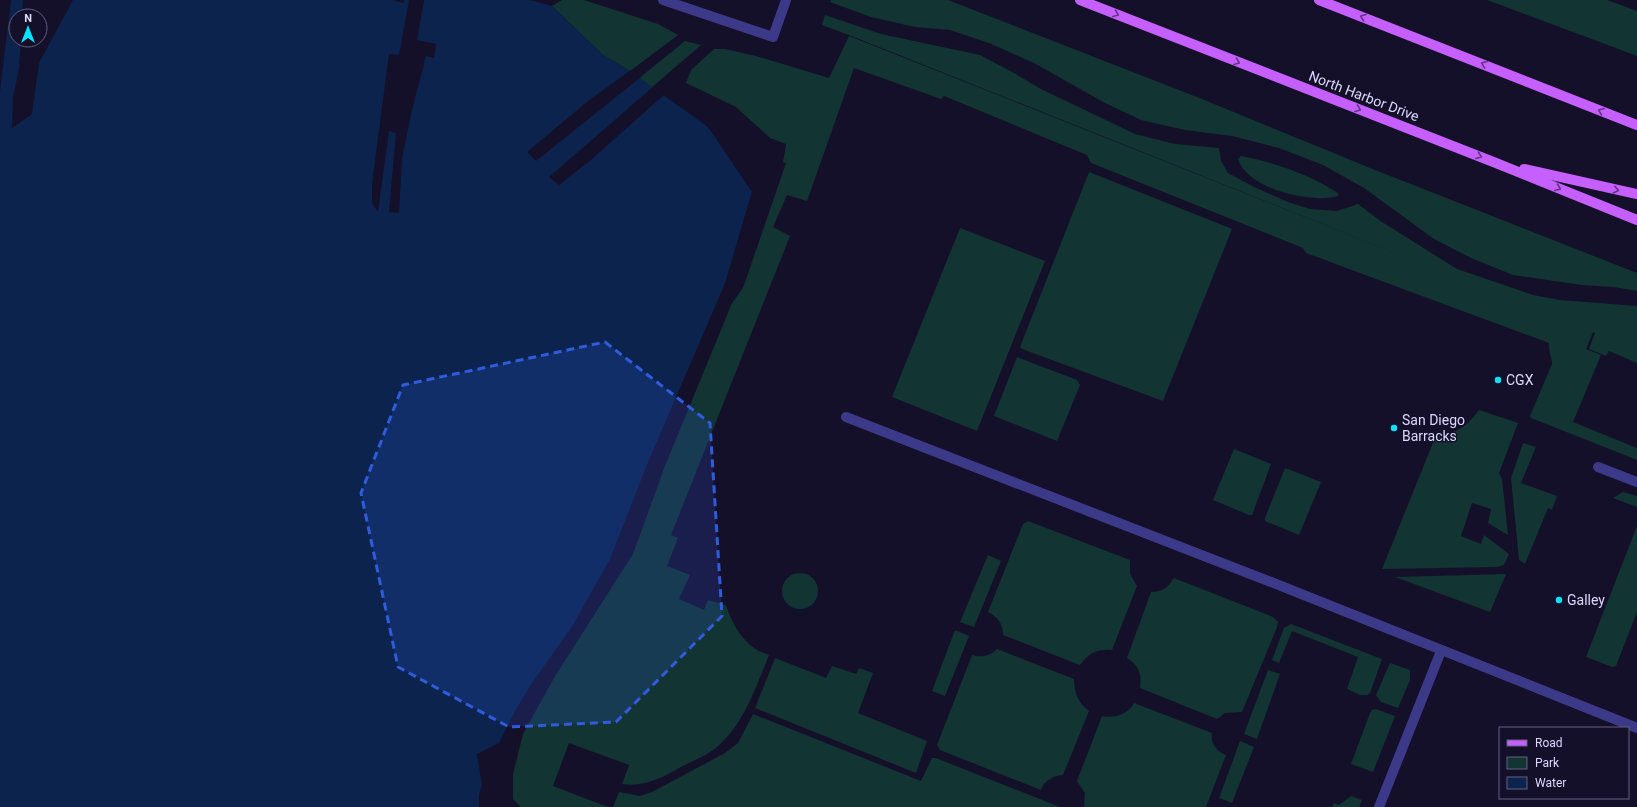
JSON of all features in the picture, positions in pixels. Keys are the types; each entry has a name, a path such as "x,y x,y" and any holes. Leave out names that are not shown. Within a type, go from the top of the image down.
{"main road":[{"name":"North Harbor Drive","path":"1080,0 1496,163 1637,220"},
{"path":"1319,0 1637,125"},
{"path":"1496,163 1637,194"}],"lane":[{"path":"663,0 773,37 786,0"},
{"path":"846,417 1270,582 1637,728"},
{"path":"1598,467 1637,482"},
{"path":"1379,807 1442,651"}],"highlighted area":[{"path":"605,342 710,423 722,616 616,722 509,727 398,667 361,493 403,385"}],"green space":[{"path":"562,0 584,0 658,24 678,35 630,71 603,55 552,6"},
{"path":"831,0 948,0 1202,99 1375,170 1637,273 1637,291 1614,287 1581,285 1513,275 1471,258 1434,239 1364,188 1323,165 1279,148 1232,136 1185,130 1141,120 1105,103 1034,63 989,43 950,30 915,27 871,17 830,2"},
{"path":"1487,0 1607,0 1637,11 1637,56"},
{"path":"825,15 881,34 980,55 1041,89 1135,134 1175,144 1219,148 1221,161 1228,173 1254,187 1288,202 1310,209 1337,211 1358,204 1382,222 1457,269 1533,295 1560,300 1637,306 1637,363 1609,351 1606,356 1589,349 1595,333 1593,332 1586,349 1601,355 1573,422 1637,448 1637,460 1531,418 1530,416 1552,364 1549,343 1306,253 1303,248 1091,163 1087,155 944,96 941,99 854,68 807,201 787,195 773,227 790,236 671,535 678,538 667,566 690,575 679,599 704,610 708,600 726,605 733,623 744,639 756,649 769,655 754,692 735,727 717,747 698,759 665,776 645,783 630,785 622,784 629,765 569,743 553,786 608,807 521,807 513,799 513,774 523,734 554,678 633,554 665,466 732,303 743,288 786,163 783,162 786,144 770,138 736,107 686,83 691,70 714,49 725,49 756,56 829,78 849,36 1418,262 822,25"},
{"path":"685,41 701,45 616,118 569,135"},
{"path":"1241,156 1266,162 1304,175 1327,186 1338,193 1338,196 1312,198 1297,196 1266,186 1254,179 1244,170 1238,159"},
{"path":"1089,172 1232,229 1163,401 1020,347"},
{"path":"960,228 1045,261 977,431 892,397"},
{"path":"1017,357 1077,380 1080,385 1057,441 994,416"},
{"path":"1479,410 1518,423 1499,473 1502,479 1508,535 1488,523 1491,509 1472,503 1461,536 1481,544 1484,535 1509,554 1504,565 1497,567 1382,569 1437,433 1450,433 1456,431 1471,420"},
{"path":"1523,443 1536,447 1521,483 1557,496 1552,510 1548,508 1525,564 1519,560 1511,478"},
{"path":"1234,449 1271,464 1252,515 1213,500"},
{"path":"1285,468 1321,482 1299,535 1265,521"},
{"path":"1623,492 1637,496 1637,507 1613,498"},
{"path":"1028,521 1130,560 1130,574 1137,586 1112,650 1098,651 1087,657 1080,665 1003,635 1002,627 999,621 995,616 988,612 1023,524"},
{"path":"1637,526 1637,612 1616,666 1612,667 1586,657"},
{"path":"988,555 1001,561 974,627 960,622"},
{"path":"804,573 813,578 817,584 817,598 813,604 804,609 796,609 787,604 783,598 782,587 787,578 793,574"},
{"path":"1506,574 1490,612 1395,577"},
{"path":"1174,578 1273,617 1278,622 1242,712 1225,713 1217,719 1140,688 1139,671 1137,667 1127,658 1151,592 1159,591 1165,588"},
{"path":"1291,624 1382,659 1370,693 1367,695 1360,695 1347,689 1358,657 1292,631 1279,663 1272,660 1284,628"},
{"path":"955,630 969,636 945,696 932,691"},
{"path":"997,649 1074,679 1077,697 1089,711 1063,775 1050,779 1044,784 1041,790 940,750 937,745 972,655 985,656"},
{"path":"775,658 826,678 832,666 856,674 859,668 873,673 858,713 927,741 916,773 755,708"},
{"path":"1390,663 1410,670 1410,680 1398,708 1381,702 1376,695"},
{"path":"1268,670 1280,674 1257,739 1244,734"},
{"path":"1134,703 1212,733 1213,744 1220,752 1226,755 1206,807 1084,807 1085,793 1077,781 1102,716 1111,717 1121,715 1129,710"},
{"path":"1376,709 1395,716 1373,772 1351,764 1370,713 1372,710"},
{"path":"753,714 921,781 932,758 936,758 1060,807 613,807 619,792 640,796 652,792 725,753 738,743"},
{"path":"1240,741 1254,747 1232,803 1219,798"},
{"path":"1351,796 1362,800 1359,807 1332,807 1334,803 1339,805"}],"water":[{"path":"0,0 393,0 403,3 405,0 530,0 552,6 603,55 630,71 708,127 752,192 716,314 612,575 523,714 495,797 501,807 0,807"}],"pier":[{"path":"0,0 11,0 10,8 8,8 8,25 0,91"},
{"path":"23,0 73,0 48,46 48,8 22,8"},
{"path":"409,0 424,0 417,40 436,44 434,58 426,56 412,110 402,158 399,213 389,212 396,133 389,131 378,212 372,203 372,184 389,54 399,55"},
{"path":"20,48 47,48 39,63 32,114 12,128 13,98 19,69"},
{"path":"631,70 641,77 536,161 527,152 588,101"},
{"path":"654,86 665,94 592,159 559,185 549,177"},
{"path":"754,191 718,315 614,576 524,715 498,797 503,807 479,807 479,795 482,785 477,754 499,743 516,709 532,683 573,625 610,559 646,467 726,281 752,192"}],"place":[{"name":"CGX","path":"1498,380"},
{"name":"San Diego Barracks","path":"1394,428"},
{"name":"Galley","path":"1559,600"}]}
